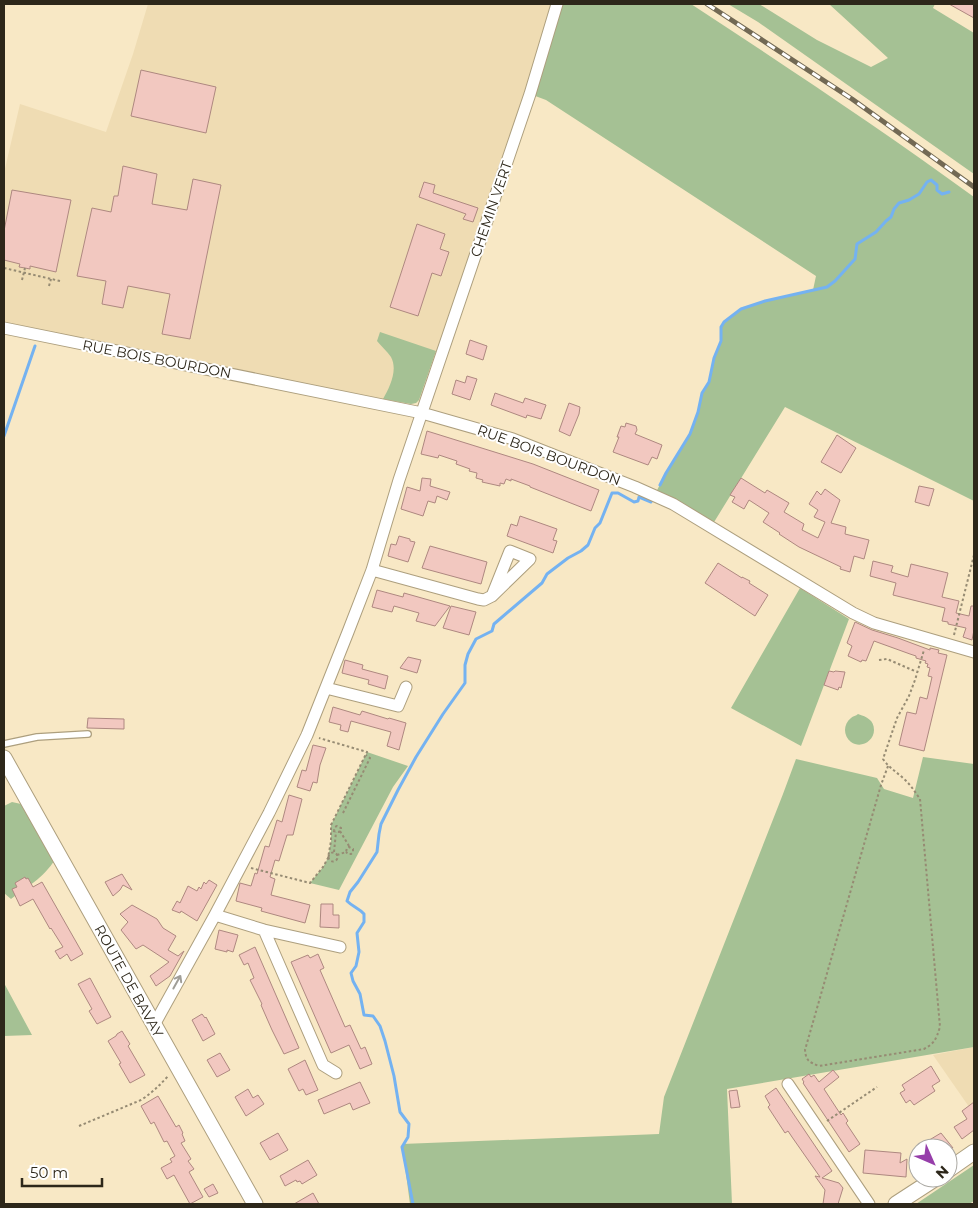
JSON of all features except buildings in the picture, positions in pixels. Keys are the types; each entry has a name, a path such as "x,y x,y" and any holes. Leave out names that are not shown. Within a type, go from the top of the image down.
{"main road":[{"name":"ROUTE DE BAVAY","path":"4,758 255,1204"},
{"path":"958,1163 974,1152"},
{"path":"896,1204 921,1188"}],"street":[{"name":"CHEMIN VERT","path":"154,1025 269,813 307,735 326,688 372,570 399,480 530,94 557,4"},
{"name":"RUE BOIS BOURDON","path":"4,328 422,413 513,439 673,504 853,613 874,623 974,652"},
{"path":"372,570 478,599 484,600 492,596"},
{"path":"326,688 398,706 406,687"},
{"path":"215,915 264,930 340,948"},
{"path":"264,930 323,1066 336,1072"},
{"path":"788,1084 869,1204"}],"lane":[{"path":"4,744 37,737 88,734"}],"path":[{"path":"4,268 60,281"},
{"path":"22,280 25,268"},
{"path":"49,286 51,279"},
{"path":"951,645 974,555"},
{"path":"888,766 881,784 805,1050 806,1057 810,1063 819,1066 924,1049 933,1044 940,1026 920,799 905,779 888,766 883,759 897,718 909,696 918,672 928,638"},
{"path":"879,660 887,659 918,672"},
{"path":"307,735 367,752 366,755 370,758 343,813"},
{"path":"334,853 334,831 331,825 366,755"},
{"path":"337,826 340,827 340,831 353,849 352,853 346,852 337,855 337,860 331,861 329,857 330,849 334,828 337,826"},
{"path":"334,831 340,831"},
{"path":"346,852 347,848 350,847"},
{"path":"241,866 310,883 331,854 334,853"},
{"path":"79,1126 141,1100 158,1087 177,1066"},
{"path":"817,1128 877,1087"}],"shaded area":[{"path":"148,4 557,4 452,324 436,351 419,400 416,403 411,404 383,399 4,322 4,173 20,104 106,132"},
{"path":"974,1047 974,1114 933,1055"}],"green space":[{"path":"557,4 691,4 834,99 974,197 974,501 785,407 711,527 654,496 690,434 702,393 709,382 714,358 721,341 721,327 724,322 741,309 765,301 813,290 816,276 546,100 530,94"},
{"path":"728,4 759,4 817,40 871,67 888,58 829,4 935,4 933,8 974,33 974,174 758,22"},
{"path":"380,332 436,351 419,400 416,403 411,404 383,399 390,384 394,367 391,357 377,341"},
{"path":"800,588 849,619 801,746 731,708"},
{"path":"858,714 869,719 873,724 874,730 872,738 866,743 859,745 851,742 845,733 846,723"},
{"path":"367,752 408,766 393,787 339,890 310,883 328,858 331,825"},
{"path":"923,757 974,764 974,1047 727,1089 732,1204 410,1204 402,1144 659,1134 664,1097 796,759 877,778 884,789 913,798"},
{"path":"12,802 30,806 58,855 43,875 11,899 4,893 4,806"},
{"path":"4,983 32,1035 4,1036"},
{"path":"974,1165 974,1201 969,1204 916,1204 940,1188 958,1188 958,1176"}],"waterway":[{"path":"660,485 690,434 702,393 709,382 714,358 721,341 721,327 724,322 741,309 765,301 827,287 855,259 857,244 876,232 891,217 899,203 919,194 927,182 931,180 937,185 937,190 942,194 949,192"},
{"path":"4,436 35,346"},
{"path":"413,1204 402,1147 408,1137 409,1124 400,1112 394,1076 380,1026 373,1016 364,1015 360,994 351,973 356,966 359,952 357,933 364,922 364,914 347,901 350,892 377,852 381,824 416,757 465,683 465,665 468,654 476,639 492,631 494,624 542,583 547,574 588,545 595,528 600,523 612,493 618,493 634,502 638,501 639,497 651,502"}],"railway":[{"path":"707,4 852,99 974,187"}]}
